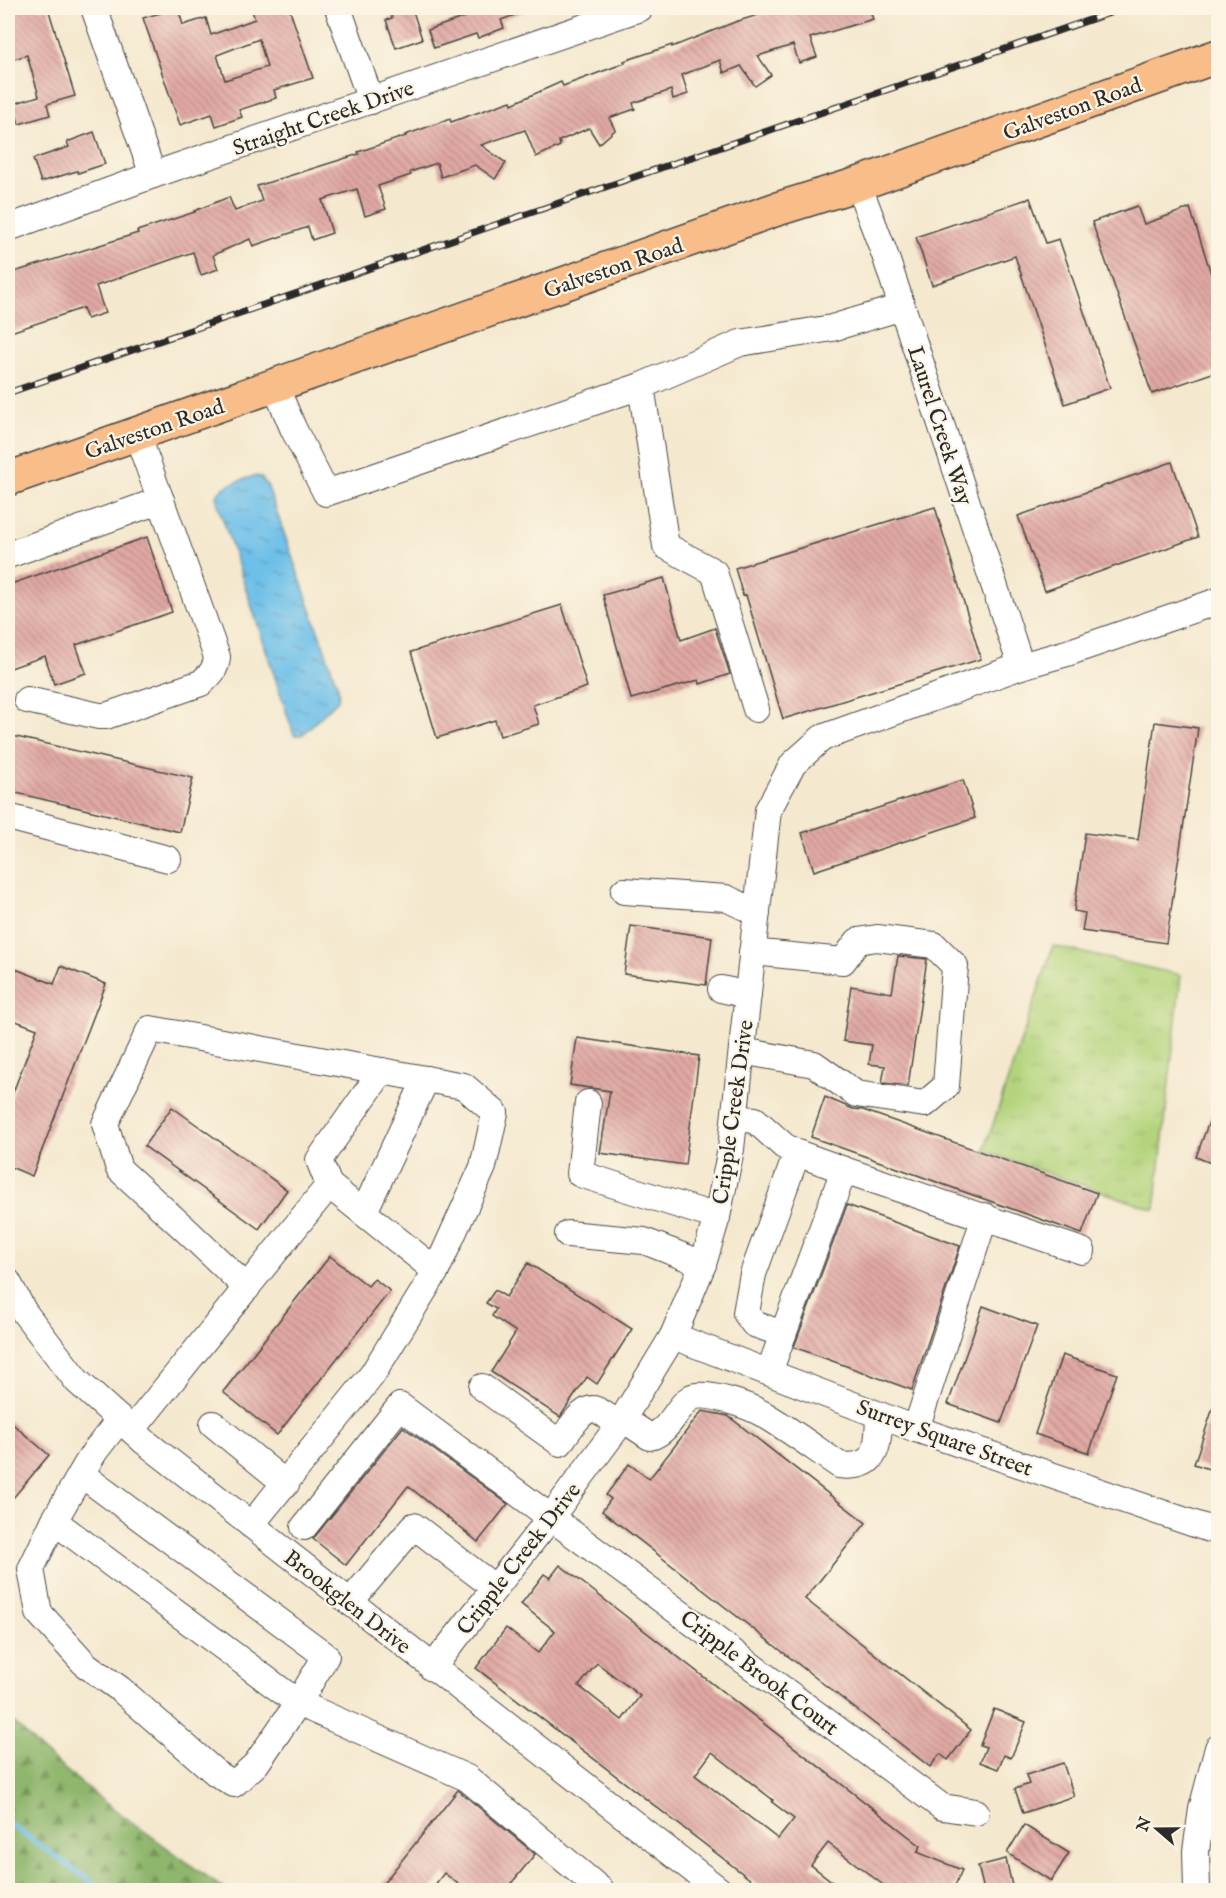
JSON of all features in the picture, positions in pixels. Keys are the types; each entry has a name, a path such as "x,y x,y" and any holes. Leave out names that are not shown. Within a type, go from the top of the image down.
{"main road":[{"name":"Galveston Road","path":"8,479 774,210 858,184 1218,56"}],"street":[{"path":"94,8 153,175"},
{"path":"338,8 371,100"},
{"name":"Straight Creek Drive","path":"8,228 371,100 590,16 640,8"},
{"name":"Laurel Creek Way","path":"858,184 885,255 1021,666"},
{"path":"275,385 293,428 326,493 641,386 740,343 832,328 902,307"},
{"path":"641,386 666,546 714,572 756,709"},
{"path":"27,700 106,716 201,683 216,666 217,657 137,434"},
{"path":"8,555 161,500"},
{"name":"Cripple Creek Drive","path":"432,1668 551,1517 621,1422 674,1336 703,1264 717,1216 731,1149 768,810 793,764 822,738 1021,666 1067,653 1218,601"},
{"path":"8,817 168,859"},
{"path":"624,891 726,898 757,913"},
{"path":"742,1052 814,1064 856,1094 925,1104 946,1086 955,966 934,945 877,938 858,941 843,961 753,952"},
{"path":"721,988 748,995"},
{"path":"247,1288 119,1169 105,1124 150,1029 464,1086 495,1113 483,1167 436,1271 372,1375 251,1525"},
{"path":"382,1071 319,1160 330,1185 436,1271"},
{"path":"363,1212 426,1079"},
{"path":"588,1103 580,1174 717,1216"},
{"path":"735,1118 755,1120 784,1146 797,1153 1082,1251"},
{"path":"783,1334 754,1324 746,1312 753,1274 797,1153"},
{"path":"761,1413 774,1374 783,1334 844,1170"},
{"path":"81,1474 326,1656 298,1704 256,1764 234,1784 216,1773 120,1689 86,1665 39,1613 31,1569 54,1521 81,1474 95,1451 126,1425 247,1288 330,1185"},
{"path":"916,1429 985,1216"},
{"path":"568,1234 644,1241 703,1264"},
{"name":"Brookglen Drive","path":"8,1282 24,1312 77,1381 126,1425 432,1668 719,1890"},
{"name":"Surrey Square Street","path":"674,1336 916,1429 1218,1532"},
{"path":"482,1387 560,1443 582,1413 589,1409 595,1409 650,1437 658,1435 691,1398 702,1395 717,1397 761,1413 839,1465 853,1467 867,1462 874,1454 878,1445 879,1415"},
{"name":"Cripple Brook Court","path":"304,1527 400,1406 942,1807 976,1812"},
{"path":"213,1424 286,1484"},
{"path":"54,1521 298,1704 467,1778 601,1890"},
{"path":"350,1602 414,1526 495,1588"},
{"path":"1197,1890 1196,1851 1202,1809 1218,1748"}],"green space":[{"path":"1053,946 1181,975 1155,1210 984,1151"},
{"path":"8,1716 40,1749 103,1801 225,1890 8,1890"}],"water":[{"path":"254,476 260,477 267,485 339,690 338,700 302,735 294,735 216,498 227,486"}],"building":[{"path":"8,8 48,8 75,96 47,104 50,115 19,124 13,104 39,96 27,55 8,61"},
{"path":"178,8 183,25 206,18 211,35 255,19 251,8 289,8 313,78 274,90 276,98 239,110 242,117 216,126 212,114 180,125 143,18","holes":["259,39 267,67 225,80 217,55"]},
{"path":"388,8 412,8 422,39 396,48 386,20 392,18"},
{"path":"491,8 532,9 501,20 504,28 478,38 476,34 434,48 428,30"},
{"path":"781,8 869,8 873,19 810,38 817,57 799,63 793,45 758,56 771,75 755,86 741,66 724,73 720,60 682,75 688,94 673,99 671,90 633,103 635,109 609,118 615,130 599,144 589,128 559,141 560,146 536,157 525,130 481,145 506,163 495,179 475,165 441,177 437,163 378,186 386,209 365,216 357,189 322,200 332,233 312,240 308,227 253,246 250,239 213,255 218,269 201,275 193,252 96,286 105,313 87,319 83,308 8,333 8,274 138,233 137,231 195,212 229,197 235,211 262,201 257,186 359,154 358,152 450,119 451,122 511,101 512,104 561,82 563,86 625,63 624,61 672,45 672,47 735,22"},
{"path":"94,132 105,164 41,182 33,159 69,147 67,142"},
{"path":"1030,198 1046,243 1059,239 1110,388 1065,404 1015,256 932,285 916,237"},
{"path":"1137,206 1144,224 1190,208 1218,295 1218,371 1152,394 1092,222"},
{"path":"1172,462 1198,537 1045,591 1018,516"},
{"path":"935,507 981,659 783,719 746,595 743,596 735,568"},
{"path":"147,537 172,612 76,645 86,673 54,684 45,656 8,669 8,585"},
{"path":"664,578 681,640 715,628 730,674 700,684 699,680 631,699 603,595"},
{"path":"562,605 587,687 533,705 539,724 500,736 495,720 437,738 411,652"},
{"path":"1155,722 1198,728 1166,943 1082,931 1085,913 1074,911 1085,833 1138,840"},
{"path":"8,735 193,778 180,832 8,791"},
{"path":"963,780 975,818 814,871 802,833"},
{"path":"631,926 712,937 706,985 624,974"},
{"path":"898,956 927,959 908,1086 882,1083 885,1066 869,1064 872,1045 843,1041 851,986 892,993"},
{"path":"8,966 54,984 61,966 106,984 32,1176 8,1166 8,1106 37,1029 8,1018"},
{"path":"577,1038 699,1056 685,1165 600,1153 610,1091 570,1085"},
{"path":"825,1097 853,1109 863,1110 1097,1193 1082,1234 811,1137"},
{"path":"1218,1100 1218,1166 1196,1157"},
{"path":"172,1107 287,1190 259,1229 144,1146"},
{"path":"847,1205 960,1246 912,1390 794,1347"},
{"path":"330,1256 368,1286 374,1279 390,1291 277,1435 223,1392"},
{"path":"528,1263 632,1329 597,1384 587,1377 560,1417 491,1372 516,1332 492,1316 496,1309 486,1303 495,1290 506,1297"},
{"path":"983,1306 1037,1326 1001,1423 948,1404"},
{"path":"1062,1355 1117,1374 1089,1453 1035,1434"},
{"path":"1216,1399 1218,1399 1218,1472 1194,1464"},
{"path":"702,1411 728,1416 866,1523 805,1599 971,1730 948,1760 940,1754 930,1767 602,1511 611,1499 606,1495 629,1464 649,1479"},
{"path":"8,1420 49,1455 8,1504"},
{"path":"403,1427 508,1504 478,1542 408,1486 346,1565 313,1539"},
{"path":"560,1565 921,1846 917,1852 962,1870 953,1890 890,1890 828,1843 811,1865 843,1890 764,1890 476,1668 506,1628 538,1653 555,1631 521,1604 544,1574 550,1578","holes":["597,1663 640,1696 622,1720 579,1686","712,1752 794,1819 778,1839 695,1775"]},
{"path":"994,1709 1026,1722 1011,1758 1004,1755 998,1769 980,1762 986,1747 980,1745"},
{"path":"1063,1763 1074,1796 1023,1813 1015,1789 1029,1784 1026,1775"},
{"path":"458,1790 535,1854 506,1890 466,1890 444,1873 431,1890 378,1890"},
{"path":"1024,1825 1069,1853 1051,1881 1007,1853"},
{"path":"1006,1859 1013,1890 984,1890 978,1866"}],"waterway":[{"path":"8,1823 103,1890"}],"railway":[{"path":"8,393 1124,8"}]}
